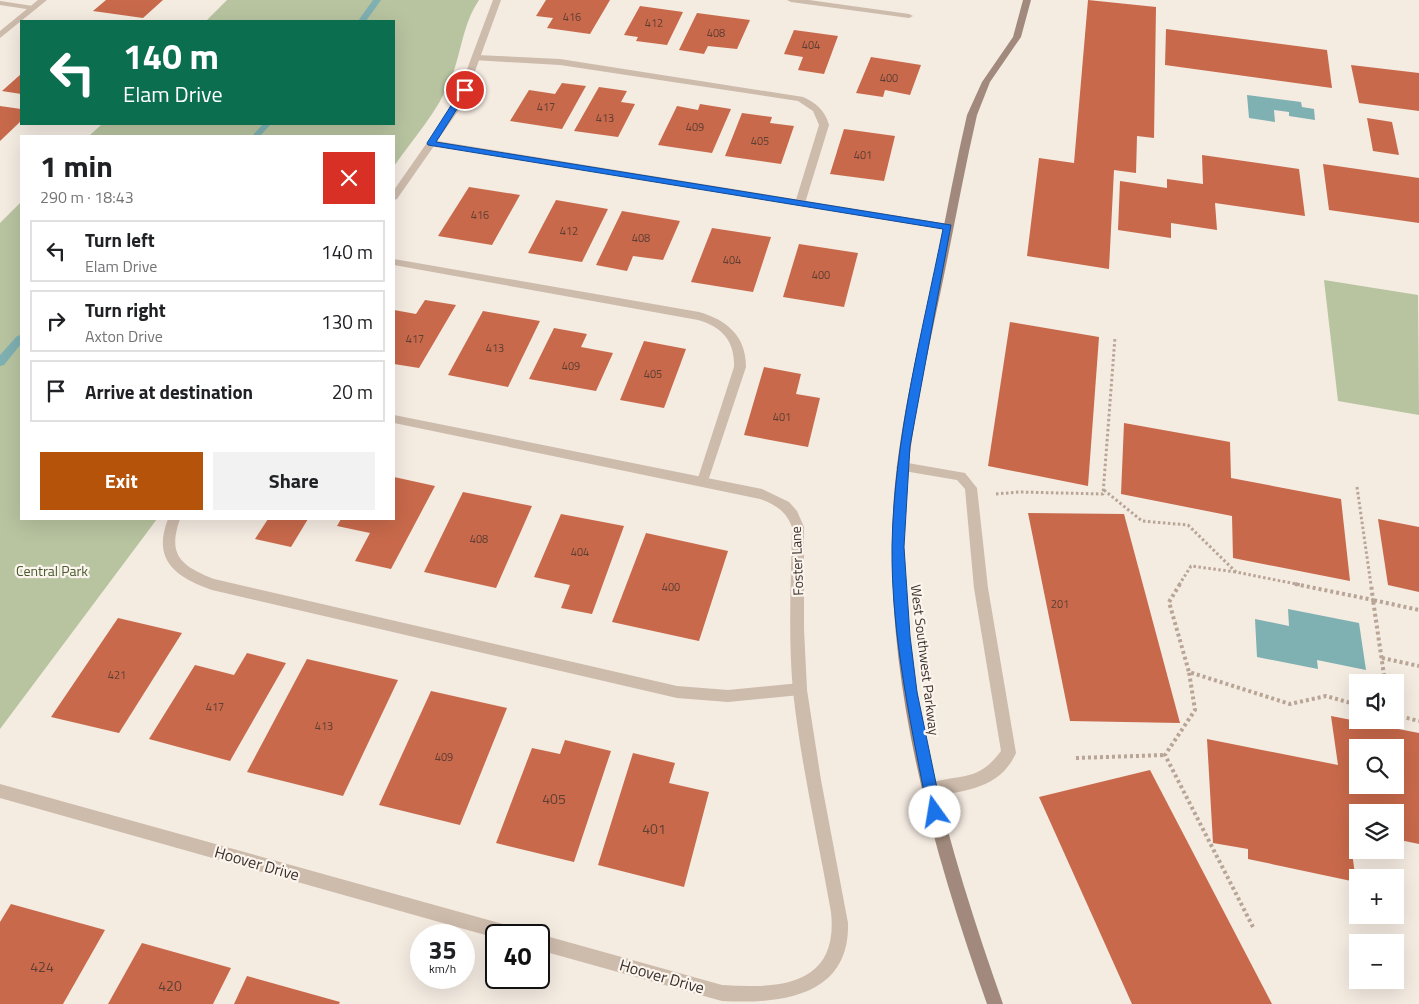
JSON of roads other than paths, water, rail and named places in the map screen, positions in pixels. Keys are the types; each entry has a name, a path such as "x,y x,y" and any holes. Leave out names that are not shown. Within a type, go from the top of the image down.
{"street":[{"path":"0,35 43,0"},
{"path":"395,196 458,104 497,0"},
{"path":"791,0 909,16"},
{"name":"West Southwest Parkway","path":"995,1004 954,884 930,790 911,692 903,626 898,547 902,467 910,413 972,115 986,82 1017,37 1027,0"},
{"path":"0,4 33,8"},
{"path":"476,58 532,59 560,62 800,99 816,107 823,118 824,125 800,203"},
{"path":"431,143 948,227"},
{"path":"395,262 699,316 723,325 732,333 740,348 740,367 703,481"},
{"name":"Foster Lane","path":"395,419 703,481 770,497 787,506 794,516 798,528 800,689 841,938 836,954 828,969 814,978"},
{"path":"902,467 961,476 971,488 981,588 1009,753 997,769 979,781 930,790"},
{"path":"174,520 168,537 168,550 173,562 182,571 212,584 678,692 728,696 800,689"},
{"name":"Hoover Drive","path":"0,792 485,927"},
{"name":"Hoover Drive","path":"550,945 722,993 774,995 794,990 814,978"}],"water":[{"path":"1247,95 1301,102 1302,107 1314,109 1315,120 1289,116 1289,112 1274,110 1275,122 1249,118"},
{"path":"1288,609 1359,623 1366,670 1317,660 1318,669 1257,657 1255,619 1289,626"}],"waterway":[{"path":"363,20 377,0"},
{"path":"257,135 266,125"},
{"path":"0,362 20,339"}],"park label":[{"name":"Central Park","path":"52,571"}]}
